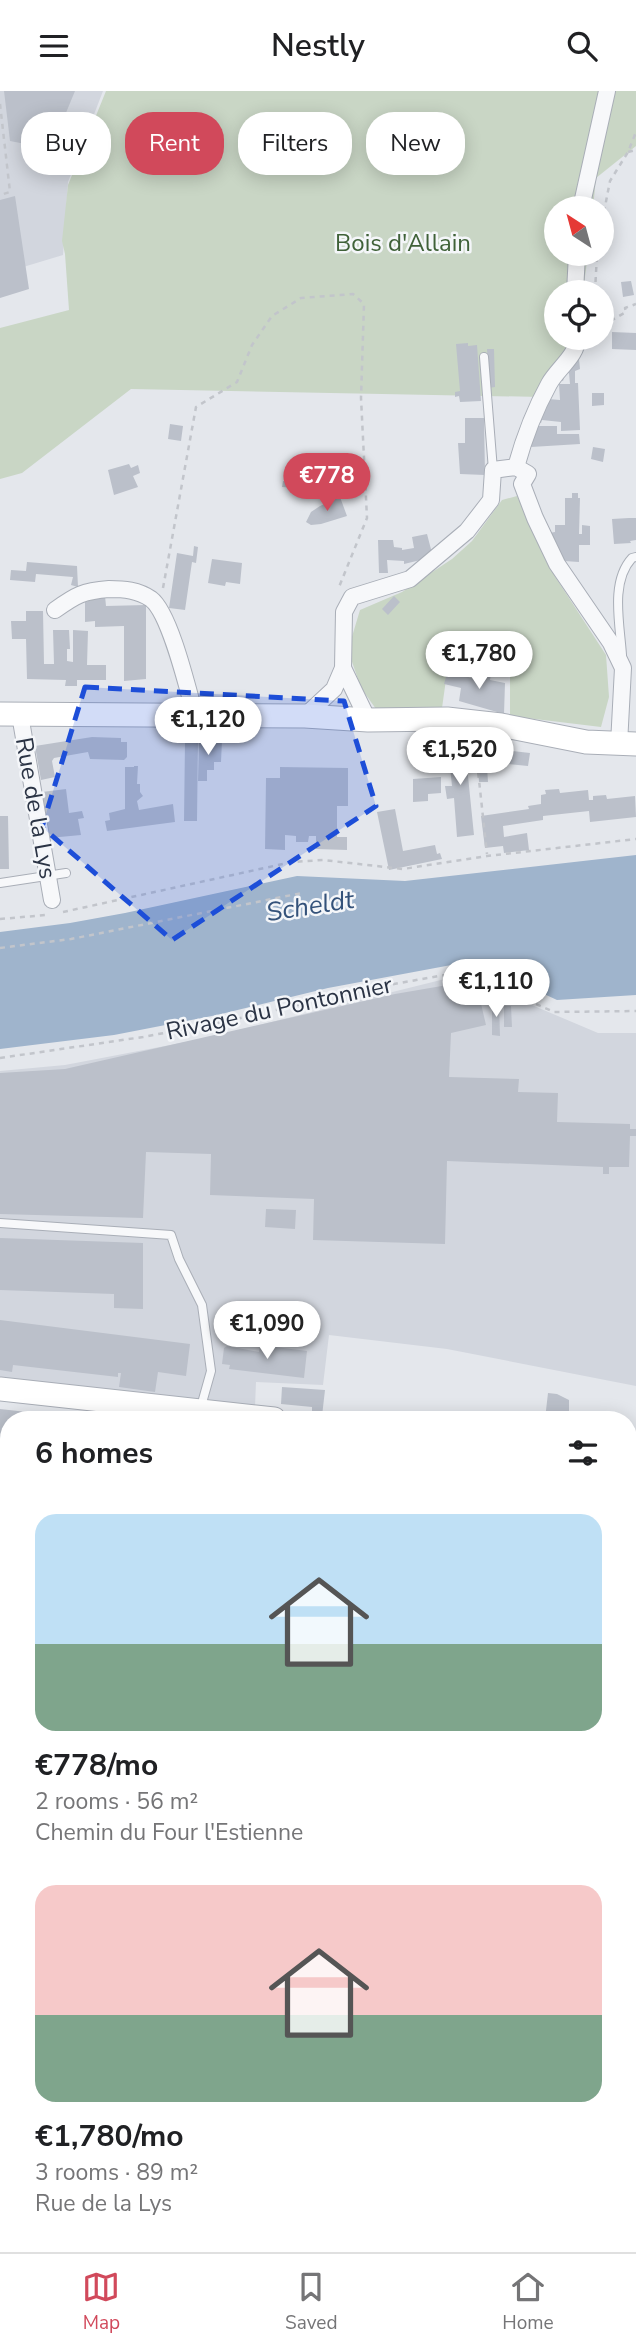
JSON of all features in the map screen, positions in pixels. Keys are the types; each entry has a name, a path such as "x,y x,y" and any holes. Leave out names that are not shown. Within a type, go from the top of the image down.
{"main road":[{"name":"Rue de la Lys","path":"10,715 447,719 501,725 586,742 628,744"},
{"path":"0,1389 179,1411"}],"street":[{"path":"584,196 607,91"},
{"path":"516,467 527,428 550,382 575,350"},
{"path":"305,716 334,689 343,668 344,612 352,597 410,579 467,531 491,500 493,470 516,467 528,474 522,484 557,564 611,643 623,668 628,744"},
{"path":"55,610 77,594 128,589 151,599 160,609 170,633 195,715"},
{"path":"343,668 368,720"},
{"name":"Rue de la Lys","path":"10,715 49,876 52,900"}],"lane":[{"path":"484,357 493,470"},
{"path":"623,668 619,587 622,568 636,557"},
{"path":"0,883 66,873"},
{"path":"0,1223 171,1235 179,1259 202,1305 212,1371 211,1411"}],"path":[{"path":"0,104 10,192 0,195"},
{"path":"607,196 610,181 628,152 636,132"},
{"path":"628,152 636,150"},
{"path":"160,609 196,407 237,382 252,345 272,316 301,298 353,294 364,304 361,398 367,518 335,596 344,612"},
{"path":"614,319 626,312 625,308 636,304"},
{"path":"473,722 487,856"},
{"path":"0,919 56,913 292,862 323,860 403,869 487,856 636,839"},
{"path":"0,948 71,939 302,893"},
{"name":"Rivage du Pontonnier","path":"0,1058 206,1025 377,987 450,974 474,977 554,1012 636,1011"}],"highlighted area":[{"path":"85,687 344,701 376,806 172,940 42,827"}],"shaded area":[{"path":"0,91 103,91 95,112 21,112 21,175 71,175 63,255 0,274"},
{"path":"461,975 598,1033 636,1033 636,1386 447,1349 329,1335 323,1385 256,1382 255,1407 0,1381 0,1071 65,1065 207,1038"}],"green space":[{"name":"Bois d'Allain","path":"106,91 636,91 636,146 596,178 594,196 544,196 544,266 586,266 585,280 544,280 544,350 571,350 542,397 131,389 22,473 0,479 0,328 69,310 62,241 68,185 72,175 111,175 111,112 98,112"},
{"path":"517,496 556,578 606,655 609,697 601,727 510,716 510,664 449,658 442,708 376,709 361,688 348,650 360,610 402,592 452,559 472,541 502,500"}],"water":[{"name":"Scheldt","path":"636,855 636,995 557,1000 482,965 462,963 328,988 217,1015 114,1035 0,1049 0,932 125,913 297,876 405,881"}],"building":[{"path":"4,91 75,91 66,112 21,112 21,143 10,141"},
{"path":"15,196 29,289 0,298 0,200"},
{"path":"631,281 634,295 623,297 621,282"},
{"path":"614,332 636,333 636,350 614,349"},
{"path":"468,343 468,346 477,345 481,401 460,402 459,396 455,397 455,392 460,391 456,344"},
{"path":"487,349 494,349 495,387 489,388"},
{"path":"579,359 580,369 575,371 575,383 578,383 580,430 561,431 561,422 535,422 541,409 546,409 548,399 560,400 559,384 570,384 569,373 565,374 563,381 558,379 562,371"},
{"path":"592,393 604,393 604,405 592,406"},
{"path":"465,418 484,418 485,475 460,474 458,443 465,443"},
{"path":"170,424 183,426 181,441 168,439"},
{"path":"537,426 557,426 557,434 579,434 580,444 531,447"},
{"path":"593,447 605,449 603,462 591,459"},
{"path":"129,464 131,468 138,465 140,473 133,476 138,487 114,495 108,470"},
{"path":"283,481 313,483 313,489 282,487"},
{"path":"572,493 578,493 580,498 579,534 582,534 582,525 590,526 590,545 579,545 579,562 564,561 549,533 555,532 555,525 565,525 565,498 572,498"},
{"path":"340,497 347,516 321,524 311,525 306,522 311,512"},
{"path":"636,518 636,540 614,544 612,519"},
{"path":"427,534 433,557 404,564 404,561 387,560 388,573 379,573 378,540 393,540 394,547 402,550 414,548 412,537"},
{"path":"194,546 198,547 196,563 192,562 185,610 169,608 177,553 193,556"},
{"path":"212,559 242,563 240,584 226,582 225,586 208,583"},
{"path":"27,562 77,566 78,587 71,585 73,577 36,574 35,582 10,580 11,570 26,571"},
{"path":"105,596 106,606 146,605 146,679 124,681 124,626 95,627 95,621 85,622 85,602"},
{"path":"394,596 400,602 388,615 382,609"},
{"path":"26,611 43,611 44,664 54,664 53,630 69,630 70,649 67,649 67,661 73,662 73,630 88,631 87,665 106,665 106,680 77,680 77,686 65,686 66,680 27,679 26,639 12,639 11,621 26,621"},
{"path":"485,668 491,674 490,680 505,683 504,714 459,701 461,688 444,684 448,670 477,680"},
{"path":"92,737 121,738 121,742 127,742 127,757 124,760 90,759 88,752 54,758 52,761 55,777 41,780 35,746"},
{"path":"464,737 474,835 457,837 454,798 447,799 445,786 452,786 447,738"},
{"path":"199,739 222,741 221,762 214,762 214,770 207,770 207,781 198,781"},
{"path":"185,740 198,740 197,821 184,821"},
{"path":"479,747 530,753 528,766 477,761"},
{"path":"138,766 137,784 140,784 143,796 137,801 139,810 173,804 175,822 107,831 105,821 110,820 109,813 125,809 125,767"},
{"path":"280,767 348,768 348,806 337,806 337,837 347,837 347,850 316,849 316,836 309,836 308,842 296,842 296,836 285,835 285,850 265,849 266,778 280,778"},
{"path":"487,767 488,782 479,782 478,768"},
{"path":"441,777 441,793 428,794 428,801 413,802 413,779"},
{"path":"66,789 69,813 82,811 84,818 78,819 81,835 49,838 42,792"},
{"path":"559,789 560,793 588,790 589,800 593,800 593,796 606,795 607,799 635,796 636,817 590,822 589,811 543,816 543,820 503,826 504,837 527,833 529,850 504,853 503,846 485,848 481,816 529,809 528,806 541,804 541,795 546,794 545,790"},
{"path":"395,809 403,851 435,845 437,854 440,853 442,859 389,870 377,812"},
{"path":"0,816 8,816 9,869 0,869"},
{"path":"465,982 468,994 478,991 486,1025 451,1033 449,1077 519,1079 518,1092 558,1093 557,1122 630,1124 630,1129 636,1129 636,1136 630,1136 629,1167 609,1167 609,1174 603,1174 603,1167 447,1161 445,1244 313,1240 314,1199 210,1195 211,1154 146,1152 143,1218 0,1214 0,1073 65,1069 395,994"},
{"path":"492,1002 499,1002 500,1036 492,1035"},
{"path":"504,1006 511,1006 512,1027 504,1027"},
{"path":"266,1209 296,1210 295,1229 265,1227"},
{"path":"0,1238 143,1243 143,1309 114,1308 114,1294 0,1290"},
{"path":"228,1316 281,1322 278,1343 256,1340 256,1344 247,1343 248,1339 226,1336"},
{"path":"0,1320 190,1344 186,1376 158,1372 155,1392 119,1387 121,1373 118,1373 118,1377 13,1365 12,1372 0,1370"},
{"path":"292,1325 305,1326 304,1345 290,1342"},
{"path":"260,1345 307,1351 304,1378 229,1369 230,1365 222,1364 224,1348 227,1346 259,1352"},
{"path":"282,1387 325,1390 323,1411 312,1411 312,1407 281,1404"},
{"path":"548,1393 569,1400 569,1411 546,1411"}]}
